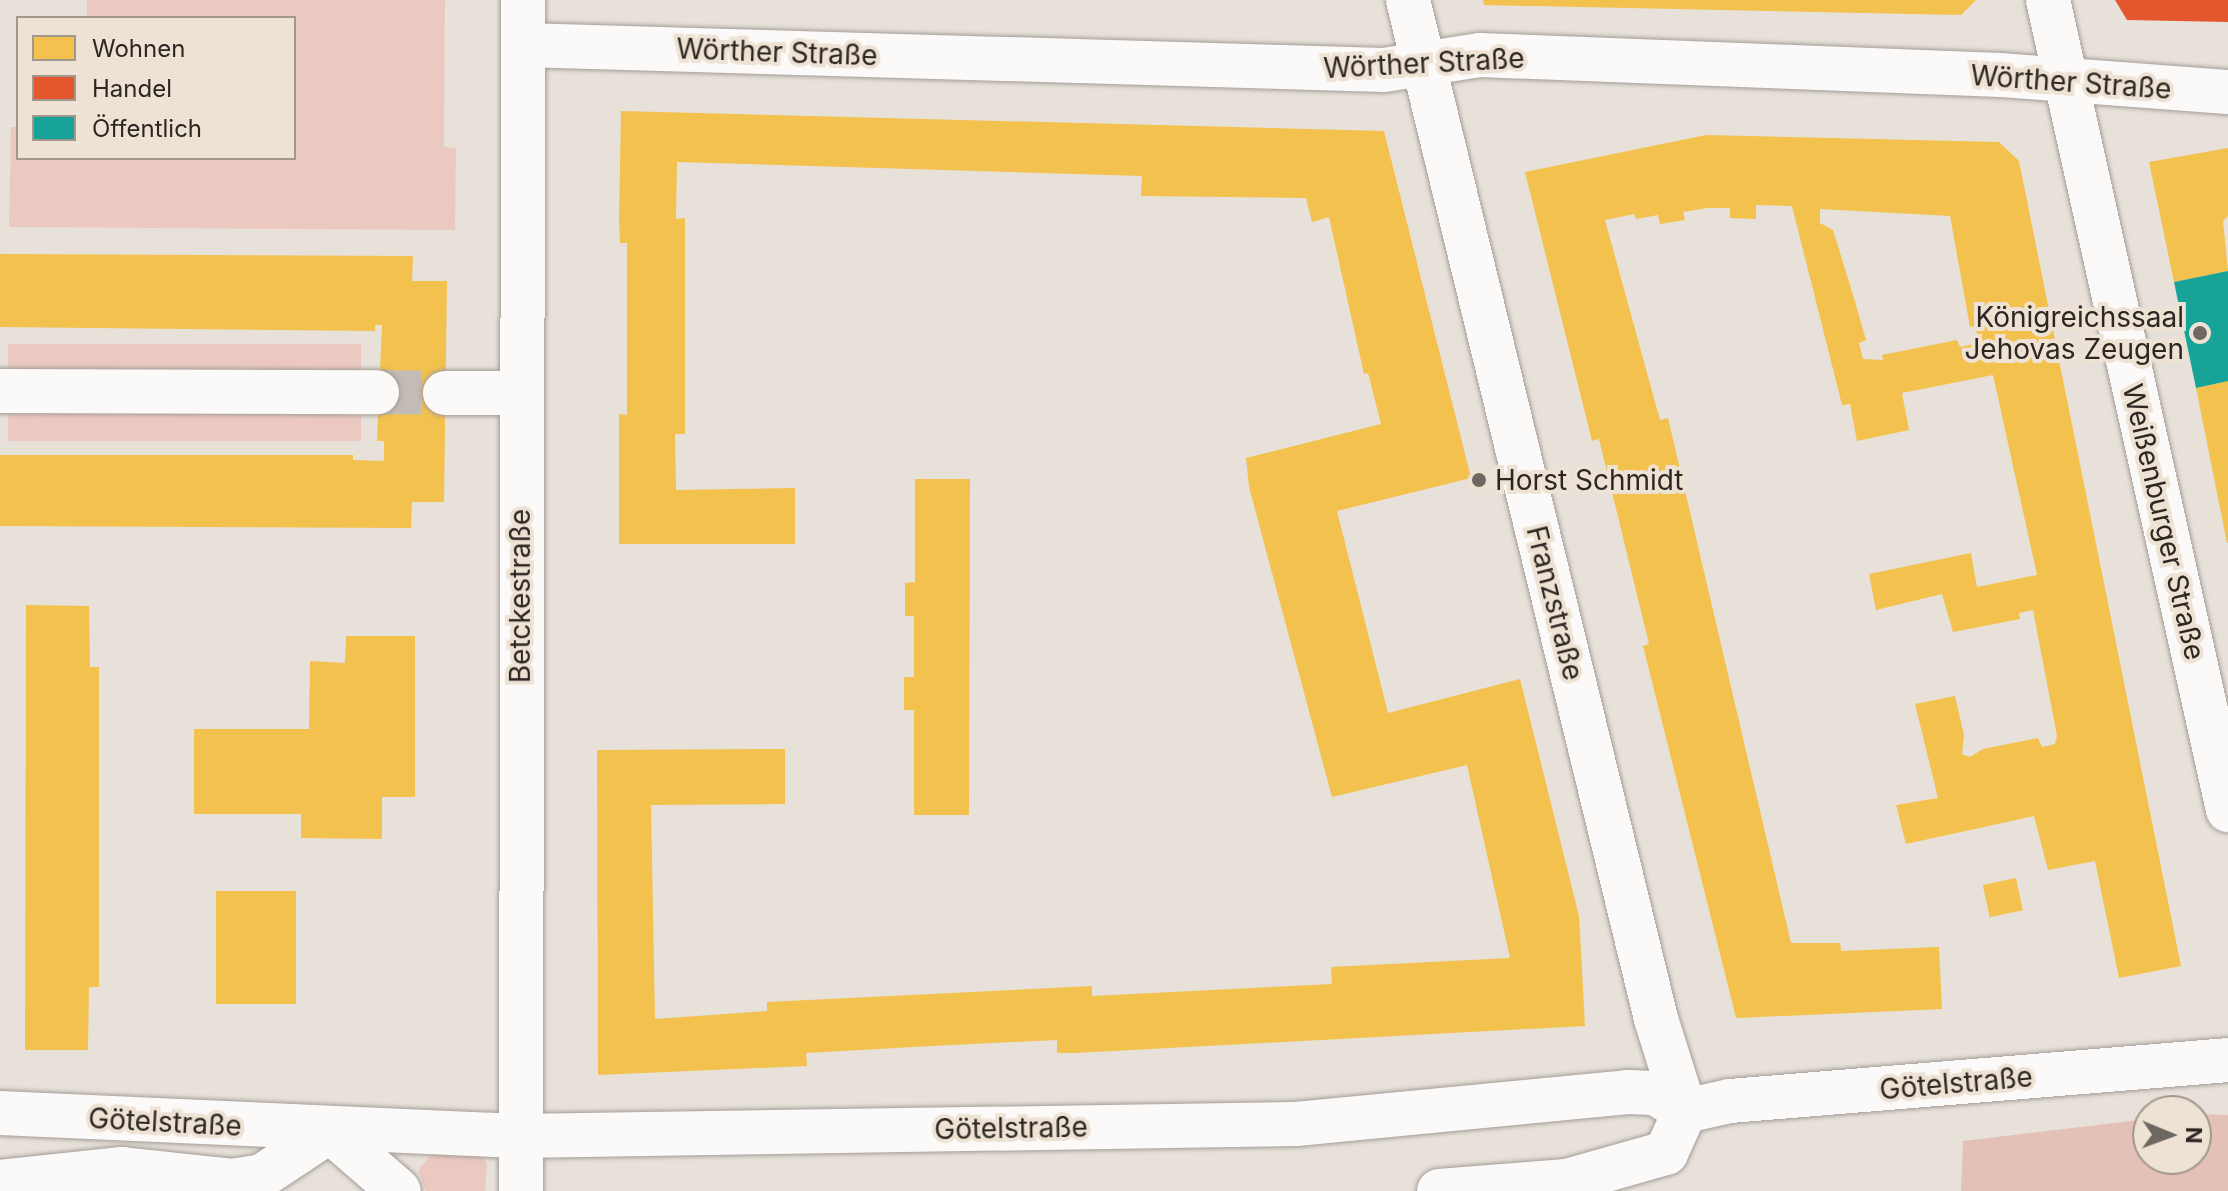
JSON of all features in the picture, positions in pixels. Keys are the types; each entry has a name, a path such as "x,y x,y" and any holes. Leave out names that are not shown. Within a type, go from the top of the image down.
{"street":[{"name":"Betckestraße","path":"521,1191 518,1136 523,0"},
{"name":"Franzstraße","path":"1408,0 1656,1019 1685,1111"},
{"name":"Weißenburger Straße","path":"2048,0 2228,810"},
{"name":"Wörther Straße","path":"523,45 1374,70 1480,55 2001,75 2228,92"},
{"path":"0,391 377,392"},
{"path":"445,393 521,393"},
{"name":"Götelstraße","path":"0,1113 330,1131 518,1136 1296,1124 1627,1092 1655,1093 1685,1111 1730,1101 2228,1060"},
{"path":"1439,1191 1567,1181 1666,1153 1685,1111"},
{"path":"0,1182 122,1169 232,1181 262,1176 330,1131 399,1191"}],"shaded area":[{"path":"87,0 445,0 444,147 456,148 455,230 9,227 11,127 16,127 16,160 296,160 296,16 87,16"},
{"path":"8,344 361,344 361,441 8,441"},
{"path":"2212,1114 2228,1115 2228,1191 1961,1191 1963,1141 2132,1121 2132,1175 2212,1175"},
{"path":"433,1153 481,1153 487,1165 485,1191 426,1191 418,1170"}],"building: Wohnen":[{"path":"1483,0 1976,0 1961,15 1484,5"},
{"path":"621,111 1384,131 1471,478 1337,511 1388,713 1520,679 1579,916 1585,1026 1075,1053 1057,1053 1057,1040 932,1046 806,1053 807,1066 598,1075 597,750 785,749 785,804 651,805 655,1019 767,1011 767,1002 1092,986 1092,996 1332,984 1331,967 1510,958 1467,765 1332,797 1249,487 1246,458 1381,424 1368,373 1364,374 1329,217 1312,222 1306,198 1141,196 1142,176 677,162 676,219 685,218 685,434 675,434 676,490 795,488 795,544 619,544 619,414 627,415 627,243 620,243 619,220"},
{"path":"1706,135 1999,142 2019,161 2181,966 2119,978 2095,861 2048,870 2034,816 1906,844 1896,805 1938,798 1915,704 1955,696 1964,735 1962,754 1970,757 1983,749 2038,738 2042,747 2055,744 2057,736 2033,610 2019,613 2020,619 1953,632 1942,594 1876,610 1869,574 1971,553 1977,587 2037,575 1993,375 1902,393 1909,430 1857,441 1850,404 1842,405 1792,206 1756,205 1756,219 1730,218 1730,208 1707,208 1683,212 1685,220 1660,224 1658,215 1636,219 1634,214 1605,220 1660,420 1668,418 1791,943 1840,943 1841,951 1939,947 1942,1009 1736,1018 1643,646 1649,644 1599,439 1592,441 1525,172","holes":["1820,209 1950,216 1970,327 1975,326 1978,338 1974,344 1960,347 1957,340 1882,355 1883,360 1863,359 1859,343 1866,340 1854,298 1833,230 1820,223"]},
{"path":"2228,148 2228,216 2223,221 2228,271 2174,282 2149,162"},
{"path":"0,254 413,256 412,281 447,281 444,502 412,502 411,528 0,526 0,455 353,455 353,460 384,461 384,441 377,441 382,325 375,325 375,331 0,327"},
{"path":"2228,381 2228,543 2227,543 2196,388"},
{"path":"915,479 970,479 969,815 914,815 914,710 904,710 904,677 914,677 914,616 905,616 905,583 915,582"},
{"path":"26,605 89,606 90,667 99,667 99,987 89,987 88,1050 25,1050"},
{"path":"346,636 415,636 415,797 382,797 382,839 301,838 301,814 194,814 194,729 309,729 310,661 345,663"},
{"path":"2016,878 2023,910 1990,917 1983,885"},
{"path":"216,891 296,891 296,1004 216,1004"}],"building: Handel":[{"path":"2115,0 2228,0 2228,22 2127,20"}],"building: Öffentlich":[{"path":"2228,271 2228,381 2196,388 2174,282"}],"tunnel":[{"path":"377,392 445,393"}],"place":[{"name":"Königreichssaal Jehovas Zeugen","path":"2200,333"},
{"name":"Horst Schmidt","path":"1479,480"}]}
